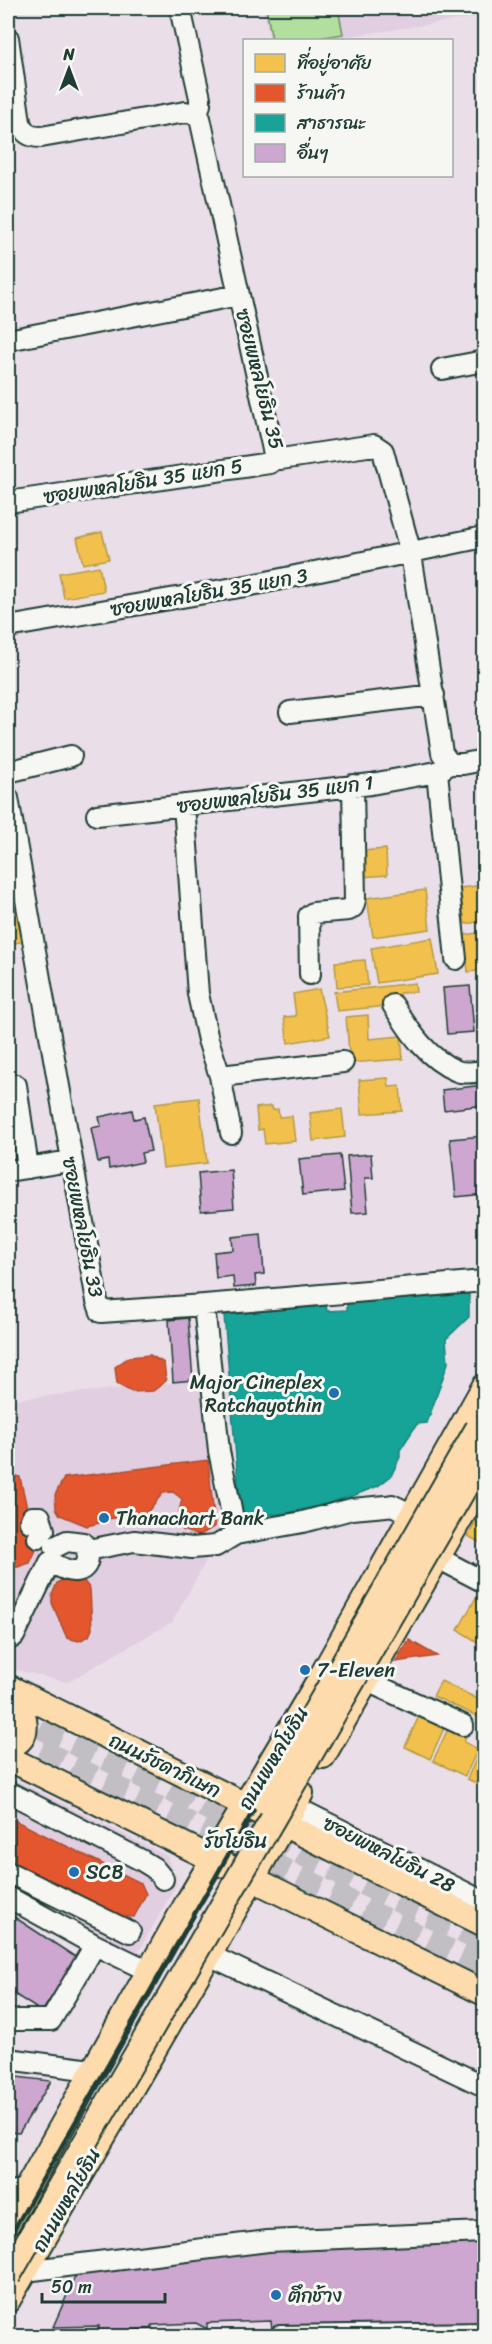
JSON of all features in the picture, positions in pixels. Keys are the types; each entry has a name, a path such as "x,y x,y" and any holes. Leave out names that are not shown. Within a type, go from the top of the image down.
{"main road":[{"name":"ถนนพหลโยธิน","path":"8,2222 17,2191 91,2070 321,1677 484,1387"},
{"name":"ถนนพหลโยธิน","path":"8,2248 481,1422"},
{"name":"ถนนพหลโยธิน","path":"8,2300 16,2273 484,1454"},
{"name":"ถนนพหลโยธิน","path":"16,2273 205,1962 484,1477"},
{"path":"321,1677 332,1690 363,1688"},
{"path":"8,1746 18,1741 25,1728 24,1714 10,1688"},
{"name":"ถนนรัชดาภิเษก","path":"10,1688 245,1805 288,1815 484,1924"},
{"path":"8,1758 484,1993"},
{"path":"163,1946 174,1944 182,1947 194,1957 205,1962"}],"street":[{"path":"8,38 15,135 40,137 185,112 196,114 200,98 180,8"},
{"name":"ซอยพหลโยธิน 35","path":"196,114 202,123 270,441 276,457 282,459 374,446 381,448 385,457 411,554 434,695 444,768 456,959"},
{"path":"8,340 239,295"},
{"path":"442,369 484,361"},
{"name":"ซอยพหลโยธิน 35 แยก 5","path":"8,502 270,462 276,457"},
{"name":"ซอยพหลโยธิน 35 แยก 3","path":"8,627 257,584 411,554 484,537"},
{"path":"291,712 434,695"},
{"path":"8,772 71,756"},
{"path":"444,768 484,760"},
{"name":"ซอยพหลโยธิน 35 แยก 1","path":"97,815 353,786 444,768"},
{"path":"310,974 309,916 313,913 349,910 353,907 355,900 353,786"},
{"name":"ซอยพหลโยธิน 33","path":"8,798 70,1161 101,1312 484,1281"},
{"path":"184,805 198,994 208,1040 220,1076 231,1133"},
{"path":"393,1005 415,1038 432,1055 457,1071 484,1071"},
{"path":"220,1076 343,1062"},
{"path":"16,1085 28,1168"},
{"path":"8,1171 70,1161"},
{"path":"204,1305 219,1451 236,1534"},
{"path":"88,1550 134,1541 192,1548 216,1545 236,1534 303,1522 352,1509 392,1505 413,1515"},
{"path":"72,1540 83,1543 88,1550 87,1564 78,1571 68,1570 43,1542 72,1540"},
{"path":"8,1640 14,1636 43,1542"},
{"path":"438,1558 484,1582"},
{"path":"363,1688 463,1725"},
{"path":"8,1792 141,1860 154,1868 163,1879"},
{"name":"ซอยพหลโยธิน 28","path":"288,1815 484,1902"},
{"path":"8,1872 130,1932"},
{"path":"8,1897 95,1945 149,1971"},
{"path":"8,2020 51,2020 95,1945"},
{"path":"205,1962 484,2086"},
{"path":"8,2059 91,2070"},
{"path":"16,2273 268,2241 484,2232"},
{"path":"280,2337 484,2333"}],"shaded area":[{"path":"263,8 484,8 484,16 330,39 270,39"},
{"path":"209,1379 224,1528 172,1622 67,1682 8,1668 8,1400"},
{"path":"8,1776 167,1856 176,1885 138,1953 8,1891"}],"green space":[{"path":"266,8 338,8 343,34 313,39 272,39"}],"building: ที่อยู่อาศัย":[{"path":"102,532 109,559 83,564 77,538"},
{"path":"99,566 104,591 64,598 59,573"},
{"path":"8,847 26,941 8,944"},
{"path":"386,849 387,875 362,877 361,851"},
{"path":"484,885 484,921 465,924 460,888"},
{"path":"425,890 430,929 373,937 367,898"},
{"path":"484,932 484,970 468,972 464,935"},
{"path":"432,938 438,974 377,983 371,948"},
{"path":"365,960 368,985 337,987 335,962"},
{"path":"415,983 416,992 400,993 401,999 387,1001 388,1006 337,1011 334,992"},
{"path":"319,989 330,1036 288,1043 284,1017 296,1016 293,994"},
{"path":"368,1015 369,1039 401,1036 403,1059 350,1063 346,1017"},
{"path":"388,1078 389,1087 400,1086 402,1111 362,1114 359,1080"},
{"path":"199,1098 207,1163 163,1168 155,1103"},
{"path":"272,1106 272,1110 278,1109 279,1117 292,1116 295,1141 265,1144 263,1129 258,1130 256,1108"},
{"path":"342,1109 345,1137 313,1141 310,1113"},
{"path":"484,1506 484,1545 468,1536"},
{"path":"484,1593 484,1644 481,1644 458,1630 478,1594"},
{"path":"441,1681 484,1702 484,1712 481,1718 433,1696"},
{"path":"419,1716 444,1728 430,1759 405,1747"},
{"path":"448,1729 466,1737 464,1742 478,1749 465,1776 433,1761"},
{"path":"484,1742 484,1787 467,1779"}],"building: ร้านค้า":[{"path":"150,1355 164,1363 166,1381 153,1391 132,1392 117,1384 115,1367 129,1357"},
{"path":"208,1460 215,1526 199,1536 182,1530 178,1516 182,1499 173,1492 163,1493 145,1515 106,1519 87,1526 60,1515 56,1508 55,1495 64,1478"},
{"path":"8,1474 20,1477 27,1508 26,1529 36,1537 36,1550 30,1563 18,1567 8,1567"},
{"path":"67,1577 83,1580 90,1589 92,1629 89,1636 79,1641 67,1638 52,1603 52,1595 57,1583"},
{"path":"409,1640 437,1656 395,1662"},
{"name":"SCB","path":"8,1817 141,1883 146,1894 134,1917 120,1916 8,1861"}],"building: สาธารณะ":[{"name":"Major Cineplex Ratchayothin","path":"469,1293 469,1317 446,1339 448,1363 427,1423 417,1424 400,1450 400,1457 391,1476 378,1486 325,1504 288,1513 241,1517 224,1315 326,1305 327,1311 347,1310 347,1303"}],"building: อื่นๆ":[{"path":"470,986 474,1032 447,1034 443,988"},
{"path":"484,1085 484,1105 444,1110 442,1090"},
{"path":"132,1110 134,1119 144,1117 151,1151 141,1153 143,1162 109,1169 108,1160 98,1162 91,1128 101,1126 99,1117"},
{"path":"484,1136 484,1194 456,1197 450,1139"},
{"path":"371,1154 373,1178 365,1178 368,1212 352,1213 347,1156"},
{"path":"340,1155 344,1191 303,1195 299,1159"},
{"path":"231,1170 234,1208 201,1211 198,1173"},
{"path":"261,1234 264,1274 255,1275 256,1286 234,1288 233,1276 216,1278 214,1252 233,1250 232,1237"},
{"path":"188,1318 193,1380 173,1382 169,1320"},
{"path":"8,1913 77,1958 42,2012 8,1990"},
{"path":"8,2076 51,2081 19,2133 8,2132"},
{"name":"ตึกช้าง","path":"484,2234 484,2323 272,2330 271,2321 207,2323 207,2329 196,2323 152,2325 152,2329 99,2331 99,2326 53,2327 78,2270 269,2251 269,2241"}],"tunnel":[{"path":"8,1711 484,1942"},
{"path":"8,1735 484,1968"}],"railway":[{"path":"8,2240 484,1407"},
{"path":"8,2260 484,1429"}],"place":[{"name":"Major Cineplex Ratchayothin","path":"334,1393"},
{"name":"Thanachart Bank","path":"104,1518"},
{"name":"7-Eleven","path":"305,1670"},
{"name":"SCB","path":"74,1872"},
{"name":"ตึกช้าง","path":"276,2295"}],"district":[{"name":"รัชโยธิน","path":"236,1841"}]}
